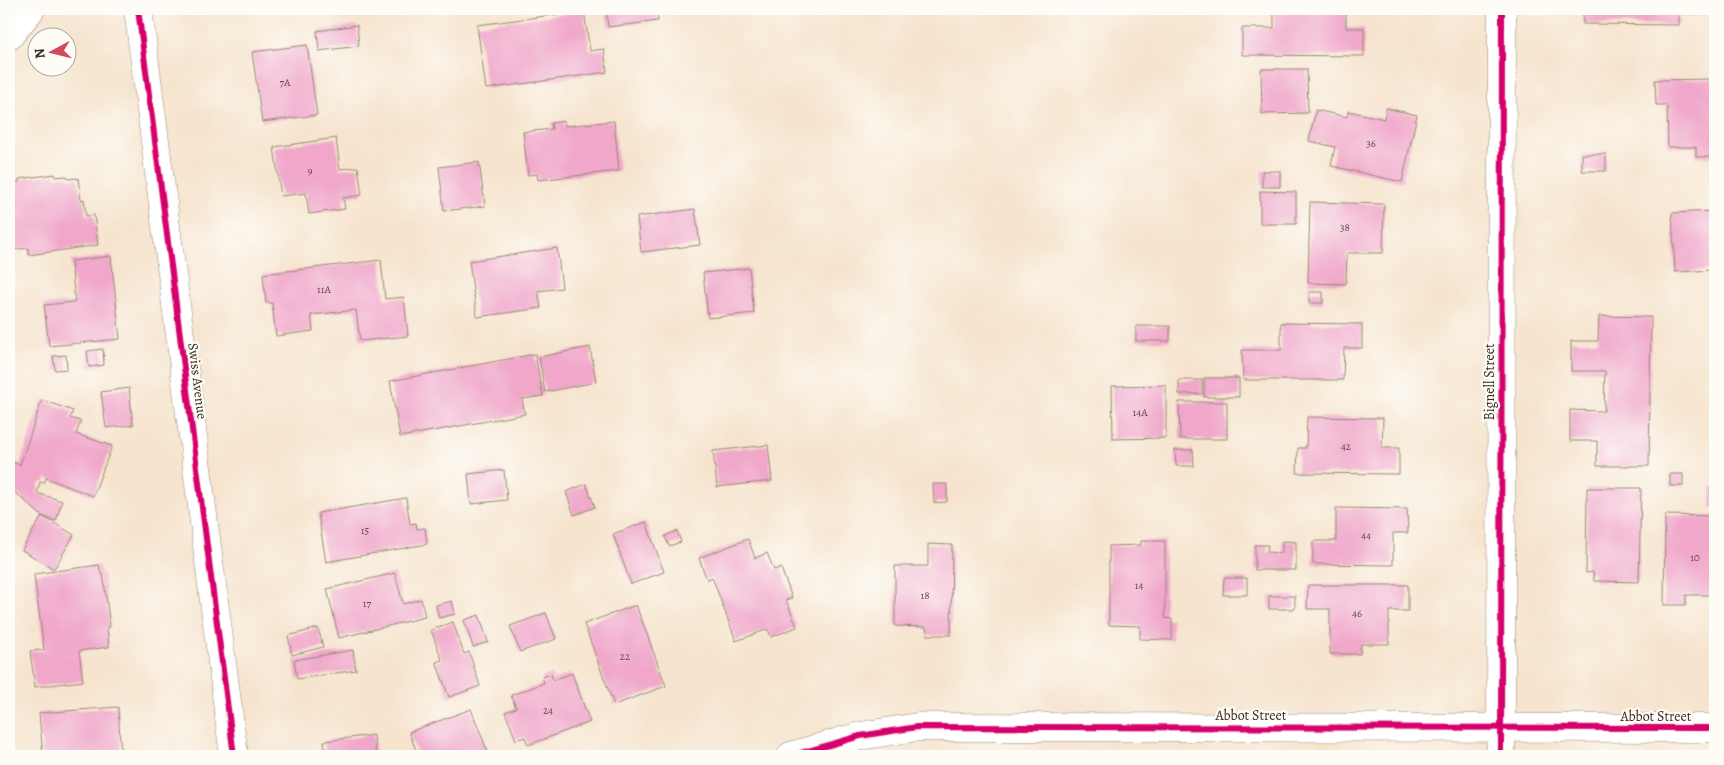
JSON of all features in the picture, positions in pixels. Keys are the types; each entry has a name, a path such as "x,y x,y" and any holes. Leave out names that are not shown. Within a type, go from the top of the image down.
{"street":[{"path":"9,36 31,9"},
{"name":"Swiss Avenue","path":"138,9 234,756"},
{"name":"Bignell Street","path":"1501,756 1502,9"},
{"name":"Abbot Street","path":"790,756 860,736 917,728 1715,728"}],"building":[{"path":"606,9 657,9 658,21 608,27"},
{"path":"1274,9 1346,9 1346,28 1364,28 1364,56 1242,55 1242,28 1274,28"},
{"path":"1583,9 1715,9 1715,24 1713,24 1713,14 1679,14 1679,25 1583,24"},
{"path":"584,11 590,51 604,49 607,72 486,89 477,25"},
{"path":"357,25 359,46 319,51 317,31"},
{"path":"307,45 317,115 262,122 252,52"},
{"path":"1261,69 1307,69 1308,113 1262,114"},
{"path":"1715,79 1715,157 1696,157 1696,147 1668,147 1667,105 1656,105 1655,80"},
{"path":"1386,108 1417,115 1402,182 1331,166 1335,147 1309,141 1316,110 1347,117 1348,111 1384,119"},
{"path":"564,121 565,126 614,121 619,171 538,180 537,174 528,175 523,132 552,129 551,123"},
{"path":"336,138 340,169 358,167 362,195 343,198 345,209 309,214 306,193 281,196 274,147"},
{"path":"1582,154 1606,154 1606,171 1582,171"},
{"path":"479,162 485,206 444,211 439,167"},
{"path":"1262,171 1280,171 1280,187 1262,187"},
{"path":"55,174 55,177 67,176 68,179 78,178 81,200 84,199 86,216 94,215 98,245 29,255 28,248 11,250 9,184 19,182 19,179"},
{"path":"1260,191 1296,192 1296,224 1260,224"},
{"path":"1310,202 1384,204 1383,253 1347,253 1346,284 1308,283"},
{"path":"695,209 700,245 641,252 637,217"},
{"path":"1715,211 1715,270 1675,272 1672,213"},
{"path":"557,248 562,288 538,291 541,308 477,317 469,261"},
{"path":"111,256 120,339 49,346 44,305 75,302 71,261"},
{"path":"381,260 385,299 404,297 408,336 360,341 356,310 311,315 313,331 276,336 272,303 266,303 263,274"},
{"path":"749,268 754,313 708,318 703,273"},
{"path":"1309,292 1323,292 1323,303 1309,303"},
{"path":"1599,316 1651,317 1649,466 1597,466 1597,441 1570,441 1570,410 1604,411 1605,371 1571,371 1571,341 1598,341"},
{"path":"1281,323 1362,324 1362,348 1344,348 1343,380 1243,380 1242,350 1281,350"},
{"path":"1136,326 1170,326 1170,341 1136,341"},
{"path":"590,347 596,382 545,392 539,357"},
{"path":"103,349 104,365 89,367 87,351"},
{"path":"535,354 543,396 522,399 525,414 400,437 390,381"},
{"path":"66,355 67,369 55,370 53,356"},
{"path":"1204,378 1239,378 1239,397 1204,397"},
{"path":"1179,380 1202,380 1202,394 1179,394"},
{"path":"1166,385 1166,438 1113,439 1112,386"},
{"path":"129,388 133,425 106,428 101,392"},
{"path":"42,400 73,411 70,418 81,421 76,434 112,446 93,496 46,478 44,483 40,482 37,493 62,501 56,521 42,516 9,487 9,460 20,465"},
{"path":"1179,402 1227,402 1227,439 1180,439"},
{"path":"1307,417 1383,418 1382,448 1399,448 1399,474 1297,473 1298,448 1306,448"},
{"path":"768,445 772,481 717,487 713,451"},
{"path":"1175,450 1193,450 1194,466 1176,466"},
{"path":"504,470 507,500 471,504 468,474"},
{"path":"1670,474 1683,474 1683,486 1670,486"},
{"path":"586,484 595,507 574,515 566,492"},
{"path":"933,484 947,484 947,502 934,503"},
{"path":"1711,487 1715,487 1715,509 1711,509"},
{"path":"1587,488 1641,488 1639,582 1594,581 1593,572 1586,573"},
{"path":"406,498 410,524 416,523 417,529 425,528 427,544 326,562 318,513"},
{"path":"1336,508 1407,509 1408,533 1393,533 1393,565 1313,564 1313,541 1336,541"},
{"path":"1665,515 1715,516 1715,595 1686,595 1686,605 1664,605"},
{"path":"42,516 74,535 54,569 22,550"},
{"path":"646,522 664,572 631,584 613,534"},
{"path":"677,531 681,542 669,546 665,536"},
{"path":"748,539 755,558 767,553 774,570 781,568 792,598 786,600 797,627 771,637 768,629 736,641 712,577 707,580 699,558"},
{"path":"1141,541 1165,541 1165,618 1172,619 1172,640 1140,639 1140,626 1109,625 1109,546 1141,545"},
{"path":"1282,541 1296,542 1296,570 1255,570 1255,545 1268,545 1267,552 1282,553"},
{"path":"928,544 952,545 951,635 927,635 926,627 895,626 895,566 928,566"},
{"path":"99,565 101,574 103,573 110,627 107,627 109,647 79,651 83,681 35,687 30,651 44,650 34,574"},
{"path":"395,573 403,604 421,599 425,617 339,638 327,589"},
{"path":"1224,578 1247,578 1247,595 1223,595"},
{"path":"1308,585 1408,585 1408,611 1389,611 1389,644 1361,644 1360,654 1330,654 1330,609 1307,609"},
{"path":"1269,596 1295,596 1295,609 1269,609"},
{"path":"452,601 455,614 439,618 436,605"},
{"path":"636,605 666,686 614,705 584,624"},
{"path":"546,613 556,639 520,652 510,626"},
{"path":"479,615 488,642 473,647 464,620"},
{"path":"453,622 464,654 469,652 480,686 449,697 436,662 442,660 431,630"},
{"path":"318,628 323,647 292,655 288,636"},
{"path":"353,650 356,670 297,679 294,660"},
{"path":"572,673 590,722 528,745 525,737 516,740 505,712 516,708 511,695 544,683 542,677 551,674 553,680"},
{"path":"118,707 121,756 43,756 39,713"},
{"path":"471,709 489,755 418,756 409,732"},
{"path":"374,735 376,756 326,756 324,741"}],"cycle path":[{"path":"138,9 234,756"},
{"path":"1501,756 1502,9"},
{"path":"791,756 860,736 917,727 1715,728"}]}
